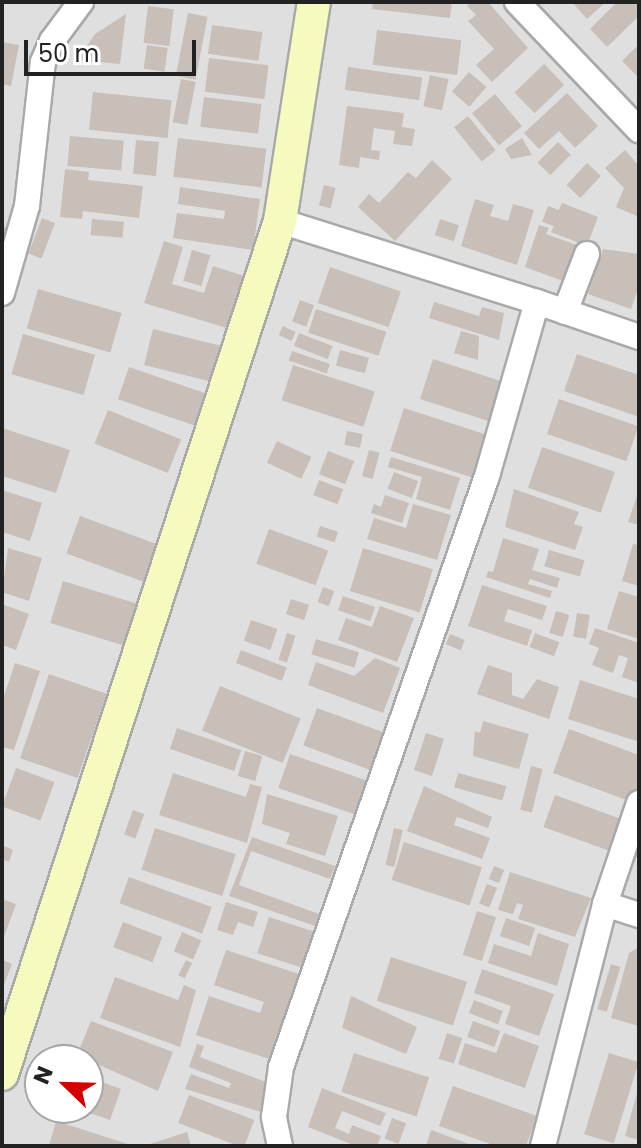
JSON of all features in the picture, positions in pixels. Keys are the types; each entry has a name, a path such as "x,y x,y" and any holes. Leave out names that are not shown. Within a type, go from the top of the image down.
{"street":[{"path":"2,293 27,206 43,62 52,41 81,2"},
{"path":"2,1074 280,221 314,2"},
{"path":"517,2 639,130"},
{"path":"280,221 639,337"},
{"path":"565,312 587,254"},
{"path":"280,1146 274,1117 281,1067 487,476 537,302"},
{"path":"551,1144 605,904 639,803"},
{"path":"605,904 639,915"}],"shaded area":[{"path":"2,2 639,2 639,1146 2,1146"}],"building":[{"path":"373,2 452,2 450,18 372,9"},
{"path":"470,2 488,2 528,48 492,82 476,65 494,49 468,21 476,15 467,6"},
{"path":"572,2 606,2 587,19"},
{"path":"617,2 639,2 639,16 607,47 590,29"},
{"path":"148,6 174,9 169,46 143,43"},
{"path":"188,13 208,17 195,80 176,76"},
{"path":"126,14 120,64 78,60 95,34"},
{"path":"212,25 263,32 258,61 208,54"},
{"path":"377,30 461,40 457,75 373,65"},
{"path":"2,42 19,45 11,86 2,84"},
{"path":"639,44 639,78 622,61"},
{"path":"147,45 168,48 164,72 144,69"},
{"path":"209,58 269,65 264,99 205,92"},
{"path":"544,64 564,85 535,113 515,92"},
{"path":"348,67 422,77 419,100 345,90"},
{"path":"469,72 486,87 469,107 452,92"},
{"path":"430,75 449,79 442,110 423,106"},
{"path":"181,79 196,82 187,125 173,122"},
{"path":"93,92 172,100 168,138 89,130"},
{"path":"567,93 598,126 575,148 559,131 539,149 524,133"},
{"path":"495,94 522,126 499,145 472,113"},
{"path":"204,97 262,104 258,134 200,127"},
{"path":"347,106 404,113 402,127 415,129 412,146 393,144 395,131 374,128 371,150 380,151 379,160 360,157 359,168 339,165"},
{"path":"468,116 496,150 482,162 454,127"},
{"path":"70,136 124,141 121,171 67,166"},
{"path":"178,138 266,149 262,188 173,177"},
{"path":"522,138 532,155 511,159 505,149"},
{"path":"136,140 159,142 156,176 133,174"},
{"path":"558,142 571,155 550,175 537,163"},
{"path":"625,150 639,166 639,217 616,207 624,188 605,168"},
{"path":"432,160 452,179 395,241 358,207 369,194 379,203 408,172 416,178"},
{"path":"587,163 601,176 580,198 567,185"},
{"path":"65,169 89,172 88,180 143,186 139,218 83,211 82,219 60,217"},
{"path":"324,185 336,188 331,208 319,205"},
{"path":"180,187 260,199 253,250 173,238 177,213 224,219 225,211 178,204"},
{"path":"475,199 494,205 490,216 508,221 513,204 534,210 517,265 461,246"},
{"path":"562,203 598,217 587,246 551,232 554,226 542,222 548,206 559,210"},
{"path":"42,218 55,223 41,258 28,253"},
{"path":"92,219 124,222 122,238 91,235"},
{"path":"440,219 459,225 454,241 435,235"},
{"path":"539,225 549,228 546,234 585,248 571,284 525,267"},
{"path":"2,226 15,231 2,259"},
{"path":"164,241 183,247 172,284 204,293 213,266 244,276 230,329 144,303"},
{"path":"603,249 639,254 639,286 631,309 588,294"},
{"path":"192,250 210,255 201,286 183,281"},
{"path":"330,267 401,291 389,327 318,303"},
{"path":"38,289 122,313 110,352 27,328"},
{"path":"300,300 314,305 306,327 292,322"},
{"path":"434,302 479,316 482,307 504,313 499,340 429,318"},
{"path":"316,309 386,332 379,356 308,333"},
{"path":"283,326 296,332 291,341 279,335"},
{"path":"153,329 232,349 223,384 144,365"},
{"path":"461,331 479,336 478,360 454,353"},
{"path":"299,333 333,346 328,359 294,346"},
{"path":"23,334 95,355 84,395 11,374"},
{"path":"340,350 369,358 365,373 336,365"},
{"path":"292,351 330,364 327,373 289,360"},
{"path":"577,354 639,375 639,417 564,391"},
{"path":"433,359 508,383 495,423 420,399"},
{"path":"293,365 375,392 363,427 282,400"},
{"path":"129,367 214,396 203,428 118,399"},
{"path":"559,399 638,426 626,461 547,434"},
{"path":"404,408 494,437 480,480 390,451"},
{"path":"108,410 181,440 168,473 95,443"},
{"path":"2,428 70,450 56,493 2,476"},
{"path":"347,431 363,434 360,448 344,445"},
{"path":"277,441 311,457 301,479 267,463"},
{"path":"542,447 615,472 601,513 528,488"},
{"path":"369,450 380,453 373,479 362,476"},
{"path":"328,451 354,461 345,484 319,474"},
{"path":"391,457 460,478 450,510 416,499 422,477 388,467"},
{"path":"394,472 418,481 412,498 388,489"},
{"path":"319,480 343,489 338,504 313,495"},
{"path":"514,489 579,512 574,524 583,527 575,550 505,527"},
{"path":"2,490 42,503 30,541 2,532"},
{"path":"639,490 639,525 628,522"},
{"path":"385,495 409,503 402,523 371,513 374,504 381,507"},
{"path":"413,504 451,515 437,560 367,539 374,518 406,528"},
{"path":"80,516 158,544 144,582 66,554"},
{"path":"320,526 338,532 335,542 317,536"},
{"path":"269,529 328,551 316,585 256,564"},
{"path":"503,538 539,549 532,570 560,578 557,588 530,579 528,584 552,591 550,598 486,577 488,571 493,572"},
{"path":"633,544 639,545 639,586 622,581"},
{"path":"8,548 42,558 29,601 2,592"},
{"path":"363,548 433,569 420,612 350,591"},
{"path":"549,550 585,560 580,577 544,566"},
{"path":"63,581 147,607 134,649 50,623"},
{"path":"482,585 547,606 542,620 508,609 504,621 532,630 527,646 468,626"},
{"path":"323,587 334,591 329,606 318,602"},
{"path":"619,591 639,597 639,639 607,629"},
{"path":"343,596 375,607 370,621 338,610"},
{"path":"291,599 309,605 304,620 286,614"},
{"path":"2,604 29,614 16,650 2,645"},
{"path":"380,606 414,618 397,662 338,640 346,618 372,627"},
{"path":"556,611 569,615 563,637 549,633"},
{"path":"577,613 590,615 586,639 573,637"},
{"path":"251,620 277,629 270,650 244,641"},
{"path":"595,628 639,643 639,683 622,677 628,658 619,655 613,673 592,665 599,648 589,644"},
{"path":"287,633 296,636 287,662 278,660"},
{"path":"535,633 559,642 554,656 530,647"},
{"path":"450,634 465,640 461,650 446,644"},
{"path":"316,639 359,652 354,667 311,654"},
{"path":"241,650 287,668 282,681 236,663"},
{"path":"375,658 400,668 383,713 308,685 316,662 354,676"},
{"path":"15,663 40,671 14,750 2,747 2,702"},
{"path":"488,665 512,673 512,695 523,699 537,679 559,687 549,719 477,694"},
{"path":"49,674 107,694 78,778 20,758"},
{"path":"580,680 639,699 639,742 568,719"},
{"path":"220,686 301,719 283,763 202,731"},
{"path":"317,708 395,736 381,774 303,746"},
{"path":"483,721 529,734 519,769 473,756 475,731 480,733"},
{"path":"177,728 241,750 234,771 170,749"},
{"path":"569,729 639,755 639,783 632,802 553,773"},
{"path":"426,733 444,739 432,776 414,770"},
{"path":"245,751 262,756 255,781 238,776"},
{"path":"290,754 373,783 361,817 278,788"},
{"path":"531,766 543,769 532,813 520,810"},
{"path":"16,768 55,782 41,821 2,807"},
{"path":"173,773 246,797 250,784 262,787 247,843 159,815"},
{"path":"458,773 506,786 502,800 454,787"},
{"path":"424,786 492,817 488,828 457,817 454,825 490,838 482,859 407,831"},
{"path":"267,794 338,816 325,856 286,844 290,833 262,824"},
{"path":"555,795 630,822 619,854 543,827"},
{"path":"133,810 144,814 135,839 124,834"},
{"path":"155,828 236,854 222,896 141,870"},
{"path":"394,828 403,830 394,867 385,865"},
{"path":"252,837 335,866 330,879 251,851 239,885 322,915 318,927 229,896"},
{"path":"404,842 482,867 470,905 392,880"},
{"path":"2,845 13,850 9,862 2,859"},
{"path":"494,866 504,870 499,883 489,879"},
{"path":"510,872 591,898 575,937 518,919 523,905 517,903 513,914 498,910"},
{"path":"129,877 212,907 202,933 119,903"},
{"path":"487,884 497,888 489,908 479,903"},
{"path":"2,899 16,904 2,942"},
{"path":"226,902 258,912 253,927 238,922 233,935 217,930"},
{"path":"477,911 496,917 482,961 463,955"},
{"path":"269,917 318,933 307,969 257,953"},
{"path":"506,918 535,928 529,946 500,936"},
{"path":"123,922 162,937 153,962 113,947"},
{"path":"182,932 201,940 193,960 174,951"},
{"path":"538,933 569,944 557,986 488,963 494,944 531,956"},
{"path":"639,947 639,1026 611,1018 629,953"},
{"path":"226,950 305,976 278,1062 196,1035 209,996 260,1013 264,1002 214,985"},
{"path":"391,957 467,982 453,1025 377,1001"},
{"path":"3,960 12,964 2,990 2,963"},
{"path":"186,960 192,963 185,978 178,975"},
{"path":"611,964 621,967 607,1012 597,1009"},
{"path":"482,969 554,994 539,1036 505,1024 511,1006 474,993"},
{"path":"115,977 178,1000 184,985 196,990 180,1047 100,1018"},
{"path":"351,996 417,1027 406,1054 342,1028"},
{"path":"474,1000 503,1011 498,1024 469,1013"},
{"path":"91,1021 173,1052 158,1091 104,1067 104,1044 82,1044"},
{"path":"473,1021 500,1031 494,1047 467,1037"},
{"path":"447,1033 462,1038 454,1064 439,1059"},
{"path":"504,1033 539,1046 525,1088 458,1064 465,1043 496,1053"},
{"path":"197,1044 204,1046 200,1057 271,1084 261,1112 185,1089 191,1074 229,1088 231,1083 189,1067"},
{"path":"354,1053 429,1077 416,1116 341,1092"},
{"path":"609,1053 639,1062 614,1143 584,1134"},
{"path":"104,1083 121,1089 110,1120 104,1118"},
{"path":"453,1086 537,1116 526,1146 496,1146 439,1126"},
{"path":"322,1088 386,1113 380,1126 342,1111 335,1128 349,1134 352,1125 381,1136 377,1146 356,1146 308,1127"},
{"path":"639,1090 639,1140 625,1136"},
{"path":"189,1095 254,1120 244,1146 178,1123"},
{"path":"392,1118 406,1123 399,1144 384,1139"},
{"path":"55,1124 65,1124 131,1145 130,1146 49,1146"},
{"path":"431,1130 475,1146 426,1146"},
{"path":"187,1132 191,1146 147,1146 147,1145"}]}
